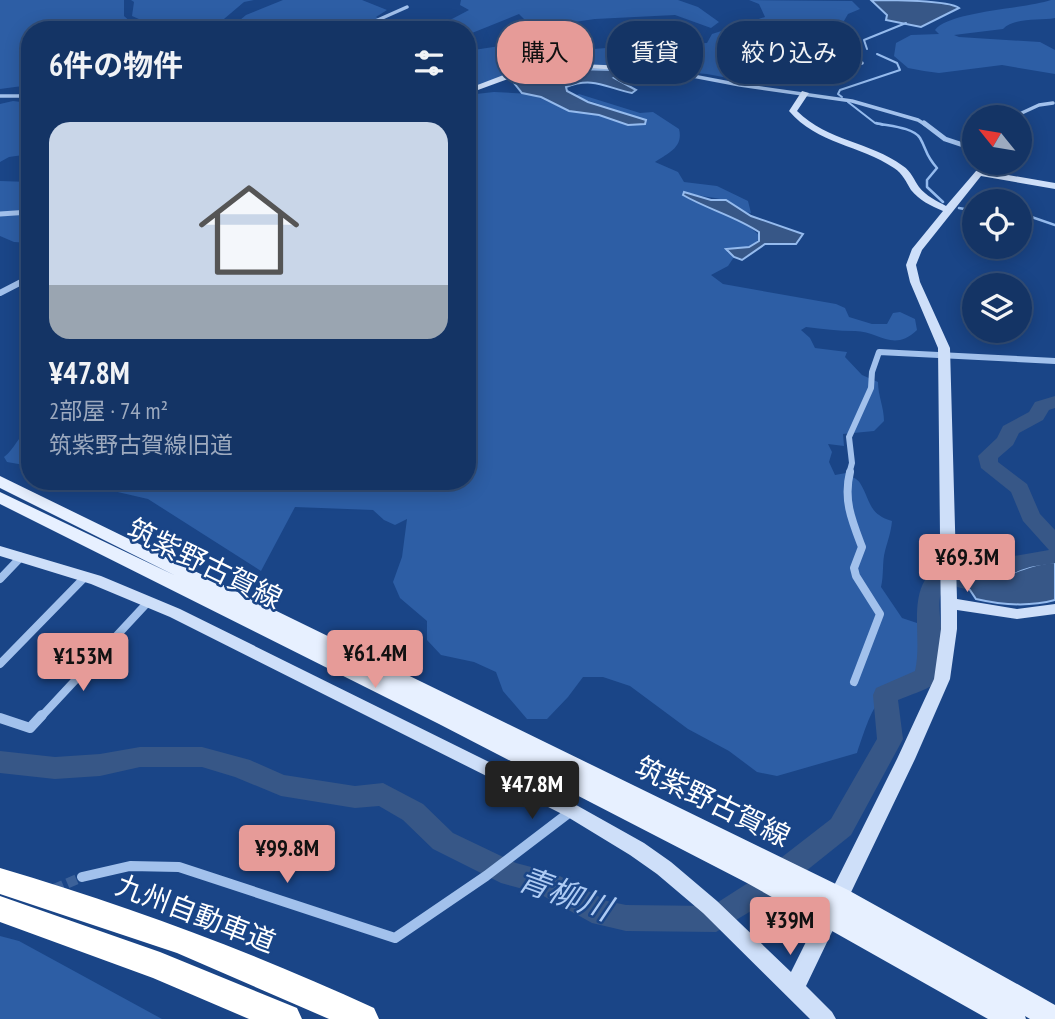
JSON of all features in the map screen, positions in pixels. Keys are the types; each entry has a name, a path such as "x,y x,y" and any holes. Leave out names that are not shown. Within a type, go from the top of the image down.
{"highway":[{"name":"九州自動車道","path":"0,881 80,904 198,946 363,1019"},
{"path":"0,909 160,966 286,1019"}],"main road":[{"name":"筑紫野古賀線","path":"0,481 762,871"},
{"name":"筑紫野古賀線","path":"0,497 787,883 1055,1019"},
{"name":"筑紫野古賀線","path":"834,907 1013,1019"}],"street":[{"path":"376,21 407,8"},
{"path":"740,85 748,82 791,83 822,68 862,63"},
{"path":"476,89 525,70 545,66 607,66"},
{"path":"703,78 852,101 928,124 938,135 962,145"},
{"path":"805,93 793,111 814,130 831,141 880,155 909,176 920,194 947,209"},
{"path":"0,96 21,96"},
{"path":"1032,108 1054,103"},
{"path":"794,989 943,679 949,603 944,348 915,282 911,264 917,249 975,175"},
{"path":"1010,175 1055,186"},
{"path":"0,214 21,213"},
{"path":"0,293 21,282"},
{"path":"854,682 880,614 856,576 854,568 862,547 848,511 846,487 852,463 849,437 872,388 872,372 879,352 1055,360"},
{"path":"0,551 85,577 148,602 280,664 572,811 637,849 710,907 825,1019"},
{"path":"0,579 21,557"},
{"path":"0,664 85,577"},
{"path":"0,719 30,728 148,602"},
{"path":"949,603 1017,614 1055,609"},
{"path":"82,877 130,866 179,867 395,938 486,876 564,814 572,811"}],"shaded area":[{"path":"0,0 124,0 124,16 130,21 21,21 21,86 0,89"},
{"path":"131,0 254,0 244,2 222,21 143,21 132,16 134,2"},
{"path":"283,0 362,0 387,10 376,17 383,21 239,21 246,15"},
{"path":"461,0 678,0 698,7 718,21 711,28 703,25 703,21 692,21 675,15 581,21 526,21 519,14 476,31 476,21 448,21 469,10 460,5"},
{"path":"749,0 852,1 860,9 848,14 844,21 753,21 765,17 759,4"},
{"path":"871,0 932,2 959,8 921,27 886,20 887,15"},
{"path":"1055,0 1055,18 1020,21 1003,29 954,35 1040,42 1055,50 1055,74 1002,65 939,73 908,68 894,56 896,43 911,35 939,34 935,30 955,19"},
{"path":"717,32 717,76 703,74 703,43 707,43 712,34"},
{"path":"497,46 497,80 476,86 476,50"},
{"path":"607,48 607,69 593,69 593,49"},
{"path":"593,69 607,70 607,84 625,84 636,90 632,93 593,83"},
{"path":"515,84 576,84 566,87 567,91 588,102 646,120 645,124 628,125 599,115 569,111 541,97 522,93"},
{"path":"476,94 531,94 569,111 644,124 646,120 575,96 579,94 640,113 653,112 679,129 680,136 677,146 655,162 678,172 684,182 717,186 748,201 751,213 725,200 684,192 683,195 745,223 760,236 751,246 727,252 734,257 728,266 711,275 723,284 836,304 845,308 849,317 872,324 887,324 893,313 900,312 915,319 917,330 901,340 855,331 806,327 801,330 810,338 815,348 847,352 845,357 862,375 878,382 884,421 874,431 843,434 844,446 828,444 832,452 829,462 835,475 846,473 858,480 874,511 892,521 884,555 881,587 902,618 917,623 930,641 924,674 885,694 872,712 857,753 777,776 757,772 729,751 688,729 630,686 603,677 583,677 547,719 527,719 503,691 496,672 474,662 441,655 427,640 427,621 400,598 393,582 402,557 407,519 395,525 373,510 295,507 261,571 148,499 109,490 476,490"},
{"path":"21,102 21,155 0,162 0,104"},
{"path":"0,181 21,182 21,242 0,236"},
{"path":"684,192 711,200 726,200 751,216 803,234 796,244 765,244 742,260 726,249 749,247 759,241 759,232 692,200 683,195"},
{"path":"21,436 21,464 7,462 4,457"},
{"path":"1055,562 1055,600 1025,604 996,603 976,599 968,587 1033,566"},
{"path":"0,936 19,941 162,1019 0,1019"}],"waterway":[{"path":"867,49 864,40 906,23"},
{"path":"842,97 838,94 840,90 900,70 897,63 877,54"},
{"path":"848,102 875,123 883,125"},
{"path":"876,123 917,134 937,168 927,180 927,187 943,202"},
{"path":"1032,217 1055,225"},
{"name":"青柳川","path":"1055,402 1042,406 1036,416 1010,430 1006,441 988,456 988,464 1020,489 1030,516 1055,544"},
{"name":"青柳川","path":"965,582 985,579 1022,561 1055,556"},
{"name":"青柳川","path":"0,762 55,768 100,765 140,757 202,757 241,768 281,785 355,797 383,794 413,812 443,841 511,874 544,882 602,914 626,918 716,919 761,890 841,827 890,739 885,695 926,677 931,643 929,598 933,586 938,584"}],"tunnel":[{"path":"54,889 82,877"}]}
